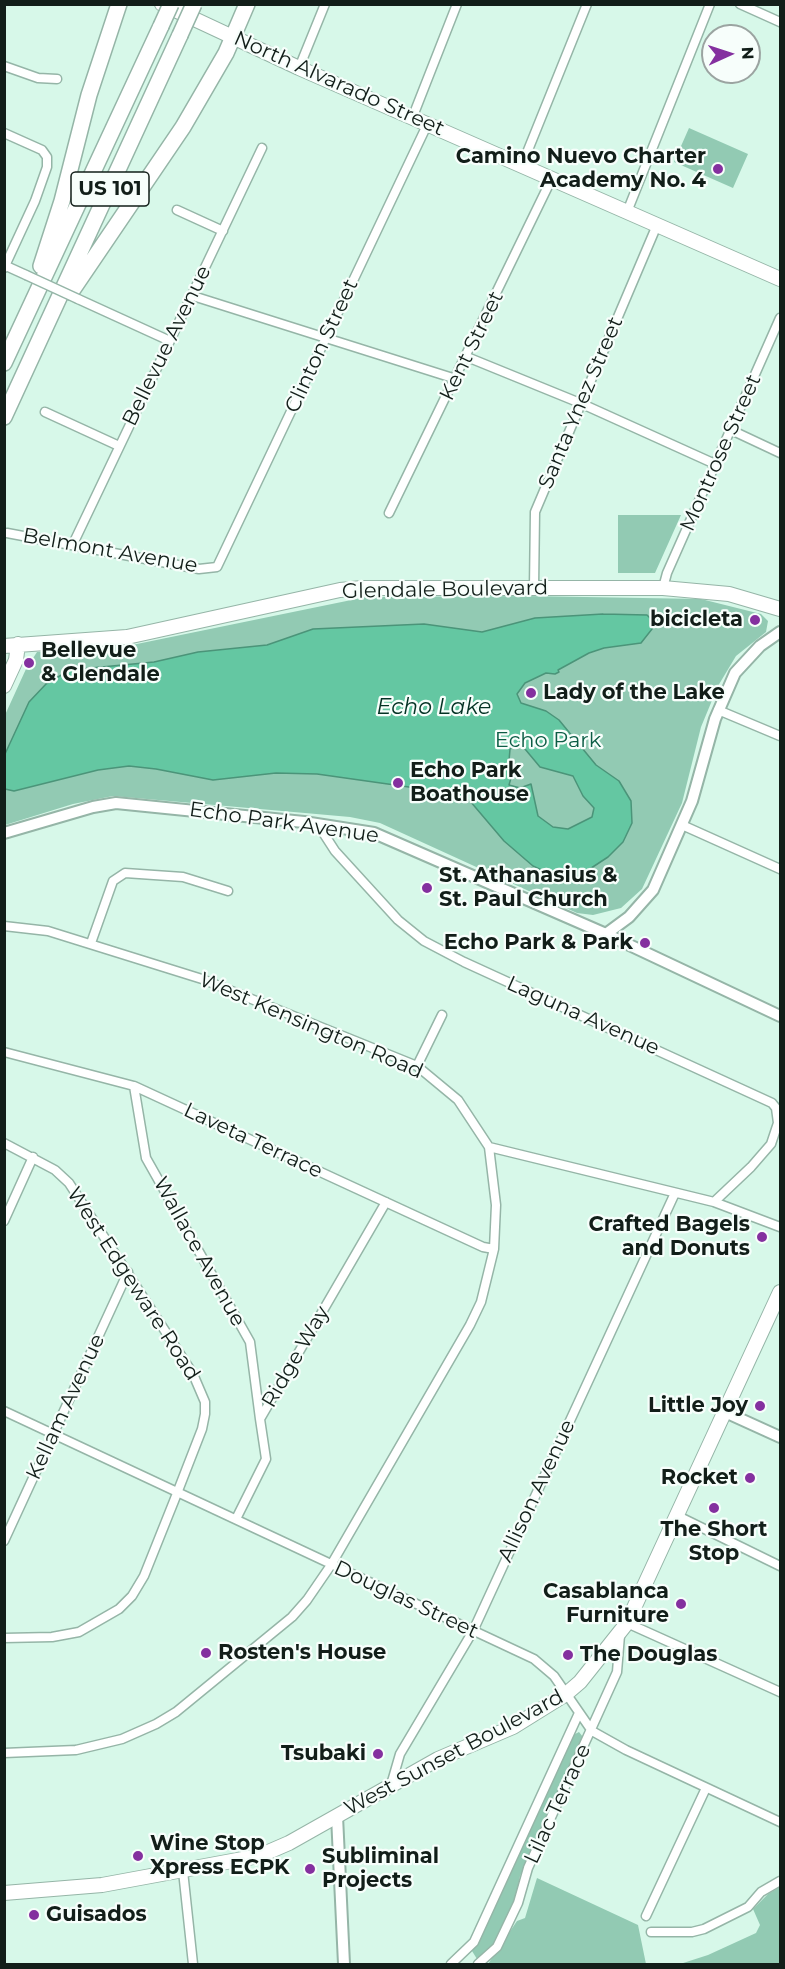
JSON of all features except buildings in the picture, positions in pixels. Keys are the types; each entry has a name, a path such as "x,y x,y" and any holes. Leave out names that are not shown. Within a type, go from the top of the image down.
{"highway":[{"path":"16,339 52,233 89,95 119,4"},
{"name":"US 101","path":"4,363 171,4"},
{"name":"US 101","path":"4,417 194,4"},
{"path":"38,342 98,250 172,145 233,39 247,4"}],"main road":[{"name":"North Alvarado Street","path":"162,4 233,39 413,116 780,279"},
{"name":"Glendale Boulevard","path":"11,645 110,639 165,631 340,590 663,588 729,594 780,609"},
{"path":"762,604 780,596"},
{"path":"4,686 16,660 11,645"},
{"name":"West Sunset Boulevard","path":"4,1893 85,1887 260,1856 438,1759 513,1726 566,1694 580,1682 623,1629 725,1412 776,1312 780,1292"}],"street":[{"path":"299,68 325,4"},
{"path":"413,116 458,4"},
{"path":"522,165 586,4"},
{"path":"627,212 710,4"},
{"path":"740,4 780,22"},
{"path":"4,66 38,78 57,79"},
{"name":"Clinton Street","path":"214,568 223,557 428,123"},
{"path":"4,133 42,150 47,157 47,167 35,201 5,266 170,341"},
{"name":"Bellevue Avenue","path":"73,544 262,148"},
{"name":"Kent Street","path":"390,513 552,178"},
{"path":"177,210 223,231"},
{"name":"Santa Ynez Street","path":"534,588 535,512 657,225"},
{"path":"193,296 456,379"},
{"name":"Montrose Street","path":"663,588 669,567 780,318"},
{"path":"467,357 580,403 715,464"},
{"path":"45,412 119,446"},
{"path":"731,430 780,453"},
{"name":"Belmont Avenue","path":"7,533 199,569 214,568"},
{"path":"606,934 629,917 653,890 682,825 697,784 718,710 735,673 746,660 780,632"},
{"path":"718,710 780,736"},
{"name":"Echo Park Avenue","path":"4,833 93,807 116,803 368,831 388,837 606,934 780,1016"},
{"name":"Laguna Avenue","path":"321,824 324,834 335,851 398,920 424,941 464,962 772,1103 776,1108 778,1123 771,1144 751,1167 714,1202"},
{"path":"682,825 780,869"},
{"path":"91,943 113,881 125,873 183,877 228,891"},
{"name":"West Kensington Road","path":"4,926 48,931 202,980 417,1066 458,1100 489,1147 495,1182 494,1249 481,1302 470,1325 331,1565 307,1600 292,1617 176,1712 156,1724 122,1739 76,1750 4,1753"},
{"path":"417,1066 442,1015"},
{"name":"Laveta Terrace","path":"4,1052 134,1086 483,1247 494,1249"},
{"name":"Wallace Avenue","path":"134,1086 147,1158 250,1342 260,1419"},
{"name":"West Edgeware Road","path":"4,1143 55,1170 69,1184 193,1374 205,1402 202,1429 144,1576 132,1596 119,1609 79,1632 52,1637 4,1638"},
{"path":"489,1147 714,1202 780,1227"},
{"path":"4,1221 33,1157"},
{"name":"Allison Avenue","path":"391,1785 400,1754 473,1631 675,1193"},
{"name":"Ridge Way","path":"236,1519 266,1460 260,1419 386,1202"},
{"name":"Kellam Avenue","path":"4,1541 128,1272"},
{"name":"Douglas Street","path":"4,1411 534,1659 554,1676 592,1731 626,1750 780,1822"},
{"path":"725,1412 780,1437"},
{"path":"678,1516 780,1566"},
{"path":"623,1629 780,1692"},
{"name":"Lilac Terrace","path":"478,1965 496,1947 518,1903 528,1868 617,1672 623,1629"},
{"path":"451,1965 474,1942 579,1713"},
{"path":"646,1916 706,1788"},
{"path":"337,1816 344,1965"},
{"path":"183,1871 193,1965"},
{"path":"651,1932 692,1932 704,1929 748,1907 761,1892 780,1881"}],"green space":[{"path":"689,128 748,154 733,188 674,162"},
{"path":"618,515 681,515 655,573 618,573"},
{"name":"Echo Park","path":"526,596 701,599 761,614 768,621 766,632 736,656 718,686 701,727 682,803 642,889 621,908 593,915 577,913 380,823 350,817 113,796 73,804 5,825 5,715 26,669 37,652 132,645 366,597"},
{"path":"579,1732 583,1737 581,1744 520,1876 515,1903 493,1945 477,1959 472,1951 573,1735"},
{"path":"537,1878 638,1925 646,1964 488,1964 517,1921 525,1918"},
{"path":"780,1887 780,1964 680,1964 708,1955 756,1933 760,1925 753,1909 768,1894"}],"water":[{"name":"Echo Lake","path":"603,614 647,615 652,620 652,629 641,643 604,648 589,653 558,670 559,672 555,674 546,673 525,683 517,694 521,703 546,711 559,720 596,765 619,781 631,801 632,823 623,842 608,857 579,876 558,878 533,866 504,841 470,801 455,792 417,790 416,788 317,774 276,773 213,780 129,766 98,770 14,791 5,789 5,754 29,702 46,684 70,670 154,662 198,652 267,645 313,629 424,624 482,632 535,618","holes":["520,743 540,767 573,776 583,796 594,808 592,817 568,829 553,827 538,816 531,784 520,788 509,785 517,771 509,761 510,749"]}],"place":[{"name":"Camino Nuevo Charter Academy No. 4","path":"718,169"},
{"name":"bicicleta","path":"755,620"},
{"name":"Bellevue & Glendale","path":"29,663"},
{"name":"Lady of the Lake","path":"531,693"},
{"name":"Echo Park Boathouse","path":"398,783"},
{"name":"St. Athanasius & St. Paul Church","path":"427,888"},
{"name":"Echo Park & Park","path":"645,943"},
{"name":"Crafted Bagels and Donuts","path":"762,1237"},
{"name":"Little Joy","path":"760,1406"},
{"name":"Rocket","path":"750,1478"},
{"name":"The Short Stop","path":"714,1508"},
{"name":"Casablanca Furniture","path":"681,1604"},
{"name":"Rosten's House","path":"206,1653"},
{"name":"The Douglas","path":"568,1655"},
{"name":"Tsubaki","path":"378,1754"},
{"name":"Wine Stop Xpress ECPK","path":"138,1856"},
{"name":"Subliminal Projects","path":"310,1869"},
{"name":"Guisados","path":"34,1915"}]}
